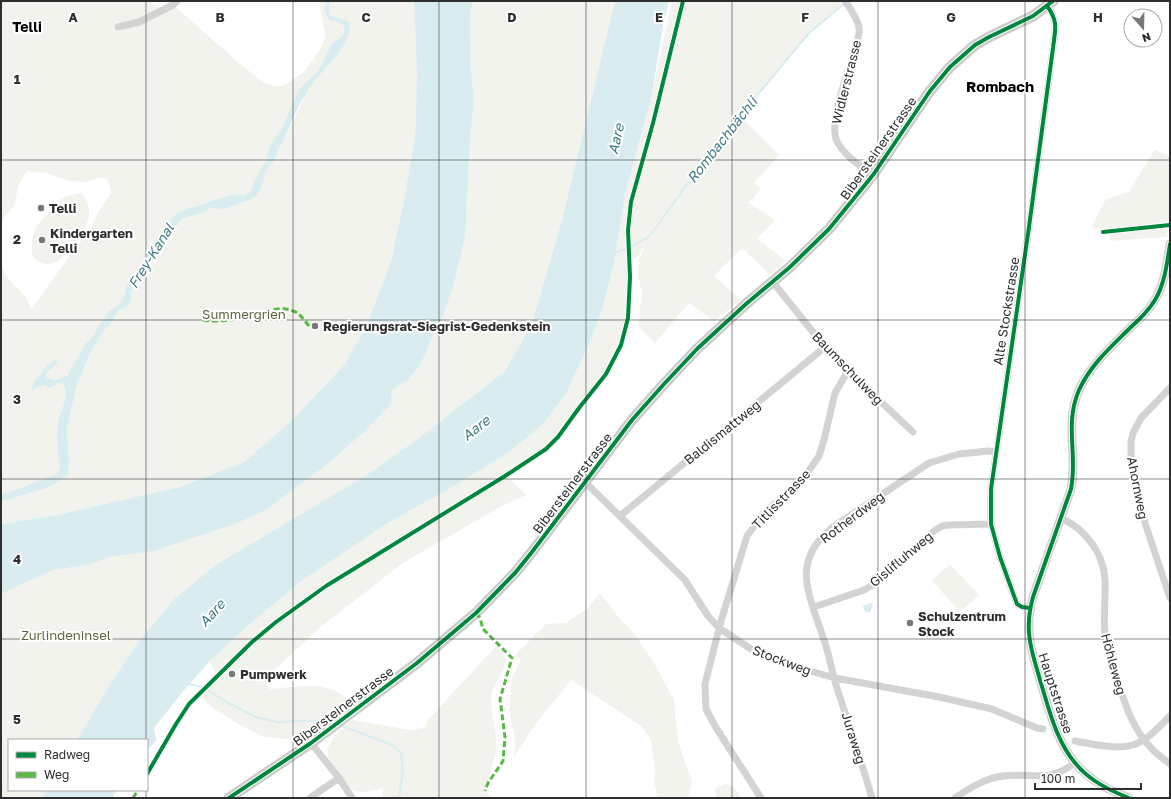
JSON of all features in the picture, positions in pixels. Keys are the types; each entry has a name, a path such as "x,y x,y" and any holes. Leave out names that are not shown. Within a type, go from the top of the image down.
{"main road":[{"name":"Bibersteinerstrasse","path":"229,798 311,743 417,663 451,636 476,612 528,558 632,420 669,379 698,348 772,281 790,267 826,233 873,175 930,91 953,64 982,41 1033,16 1050,4"}],"street":[{"path":"118,27 139,22 175,3"},
{"name":"Widlerstrasse","path":"846,3 856,19 859,28 854,54 835,118 834,130 837,140 844,151 873,175"},
{"name":"Alte Stockstrasse","path":"1030,608 1022,607 1017,604 1000,557 991,524 991,489 1053,48 1055,22 1050,4"},
{"name":"Hauptstrasse","path":"1129,798 1103,786 1090,777 1075,763 1061,742 1052,720 1035,662 1029,632 1030,608 1071,489 1074,476 1071,417 1076,398 1087,375 1101,357 1138,321 1155,300 1163,280 1170,244"},
{"name":"Baumschulweg","path":"772,281 825,347 848,371 913,432"},
{"name":"Baldismattweg","path":"620,516 825,347"},
{"name":"Titlisstrasse","path":"761,798 715,726 706,709 705,684 719,628 747,536 763,514 796,486 819,456 834,393 848,371"},
{"name":"Ahornweg","path":"1170,388 1141,418 1133,433 1131,454 1145,524 1170,598"},
{"name":"Rotherdweg","path":"835,678 808,588 807,568 814,547 822,536 929,463 959,454 988,451 996,452"},
{"name":"Stockweg","path":"585,482 685,580 708,616 719,628 751,649 771,658 835,678 939,697 992,709 1037,728 1043,729"},
{"name":"Höhleweg","path":"1061,518 1073,524 1084,533 1094,547 1099,558 1105,577 1104,623 1107,649 1130,717 1143,740 1170,764"},
{"name":"Gislifluhweg","path":"814,607 864,590 871,586 934,531 942,526 991,524"},
{"name":"Juraweg","path":"835,678 872,798"},
{"path":"1075,741 1120,747 1134,745 1151,735 1170,716"},
{"path":"311,743 339,778 352,798"},
{"path":"955,798 973,786 994,778 1012,775 1055,775 1075,763"},
{"path":"310,798 339,778"}],"green space":[{"path":"1,1 148,1 157,7 173,5 239,63 263,82 273,86 283,86 303,73 319,51 326,37 319,1 326,1 330,21 338,22 344,26 344,34 331,45 319,69 299,89 283,125 270,146 266,159 250,192 243,196 237,194 231,195 177,213 148,249 139,270 126,287 124,296 120,303 109,311 98,324 93,336 89,339 67,376 55,380 47,378 46,374 57,364 43,370 41,375 34,380 31,389 33,390 43,385 50,388 60,383 62,383 65,388 66,393 64,404 57,427 60,468 56,474 1,494 1,265 6,276 26,297 31,310 75,248 89,232 97,214 112,192 107,179 99,178 85,182 68,181 48,173 27,171 18,186 15,204 1,222"},
{"name":"Summergrien","path":"330,1 414,1 417,76 415,136 404,200 391,261 367,324 345,364 293,419 244,462 180,487 61,514 1,524 1,502 50,487 69,458 67,429 77,384 90,354 104,329 109,326 119,310 127,306 132,295 132,287 145,274 152,254 182,219 203,213 210,208 242,203 256,196 266,171 274,161 307,92 347,38 345,19 329,14"},
{"name":"Zurlindeninsel","path":"473,1 615,1 562,220 532,323 505,371 415,441 365,476 217,564 175,598 136,645 110,684 78,739 8,739 8,791 46,791 42,798 1,798 1,594 53,570 87,565 111,557 154,551 235,524 265,511 329,463 363,433 390,391 406,382 421,364 444,314 454,283 465,237 470,140 474,101 471,67 470,13"},
{"path":"672,1 842,1 842,4 808,34 740,116 779,155 754,183 761,188 749,203 775,220 757,239 786,261 770,275 742,248 714,276 741,300 714,321 689,303 655,343 638,326 642,293 638,275 639,260 645,243 638,257 629,260 627,265 630,266 630,301 625,334 606,374 558,437 546,449 506,476 526,495 500,507 403,563 319,628 278,667 264,677 269,689 301,686 322,687 341,695 349,702 305,739 263,737 240,725 216,710 198,695 217,677 210,661 242,631 300,582 388,523 449,489 508,453 567,392 592,337 603,307 614,264 625,195 652,94"},
{"path":"1155,149 1170,157 1170,213 1167,237 1110,241 1108,229 1091,227 1106,199 1129,192"},
{"path":"81,193 86,201 89,216 81,234 65,255 60,259 48,264 38,262 32,254 32,238 36,227 61,199"},
{"path":"950,564 979,595 960,612 932,581"},
{"path":"600,593 635,635 654,663 674,700 678,741 692,781 688,798 655,798 657,795 654,780 655,767 651,739 641,726 571,680 537,722 514,757 515,741 509,706 512,678 521,660 515,655 546,624 566,623 588,608"},
{"path":"497,645 502,650 506,659 503,670 492,691 491,706 496,737 496,752 485,791 493,798 382,798 383,789 363,792 354,791 339,778 331,768 327,750 336,734 352,720 410,730 425,728 427,721"},
{"path":"725,784 733,786 742,798 716,798 715,789"}],"water":[{"name":"Frey-Kanal","path":"326,1 330,1 329,14 350,23 349,33 340,51 312,84 303,98 274,161 266,171 260,191 256,196 249,200 224,209 210,208 203,213 182,219 152,254 145,274 132,287 131,300 127,306 119,310 109,326 104,330 90,354 77,384 67,429 69,458 68,475 50,487 1,502 1,494 56,474 60,468 57,427 64,404 66,393 65,388 62,383 60,383 50,388 43,385 31,390 34,380 40,375 47,365 55,360 57,361 57,364 46,374 47,378 55,380 67,376 85,344 93,336 98,325 109,311 120,303 124,296 126,287 139,270 148,249 177,213 231,195 237,194 243,196 250,192 266,159 270,146 283,125 299,89 319,69 331,45 344,34 344,26 338,22 330,21 324,10 327,4"},
{"path":"414,1 473,1 470,13 471,67 474,101 470,140 465,237 454,283 444,314 421,364 406,382 397,386 391,391 392,403 363,433 329,463 265,511 235,524 154,551 111,557 87,565 53,570 1,594 1,524 61,514 180,487 244,462 293,419 345,364 367,324 391,261 404,200 415,136 417,76"},
{"name":"Aare","path":"615,1 669,1 663,25 652,94 625,195 614,264 603,307 592,337 567,392 544,423 508,453 449,489 388,523 300,582 242,631 210,661 185,689 154,728 156,740 148,751 148,739 78,739 110,684 136,645 175,598 217,564 365,476 415,441 505,371 532,323 562,220"},
{"path":"871,603 873,604 870,613 865,612 863,606"},
{"path":"46,791 116,791 112,798 42,798"}],"waterway":[{"name":"Rombachbächli","path":"613,253 624,250 649,237 708,155 808,34 845,3"},
{"path":"188,684 203,687 228,703 256,717 277,722 327,720"},
{"path":"342,726 392,745 401,753 403,770 399,798"}],"marked path":[{"path":"203,320 228,320 278,309 288,309 298,313 309,326"},
{"path":"476,613 480,618 483,629 512,658 500,699 505,737 503,761 488,783 485,791"},
{"path":"133,798 137,791"}],"cycle path":[{"path":"148,772 189,704 252,642 276,622 326,586 505,476 546,449 558,437 606,374 621,345 628,318 630,277 628,230 631,202 653,123 683,1"},
{"path":"229,798 311,743 417,663 476,613 515,573 632,420 664,384 698,348 746,304 790,267 829,229 873,175 930,91 950,67 975,45 1033,16 1053,1"},
{"path":"1030,608 1022,607 1017,604 1000,557 991,524 991,489 1055,36 1055,22 1047,6"},
{"path":"1103,232 1170,225"},
{"path":"1129,798 1107,788 1087,775 1076,764 1063,745 1050,713 1033,657 1029,619 1033,597 1071,489 1073,476 1072,415 1079,390 1095,364 1144,314 1155,300 1167,266 1170,244"}],"place":[{"name":"Telli","path":"41,208"},
{"name":"Kindergarten Telli","path":"42,240"},
{"name":"Regierungsrat-Siegrist-Gedenkstein","path":"315,326"},
{"name":"Schulzentrum Stock","path":"910,623"},
{"name":"Pumpwerk","path":"232,674"}],"district":[{"name":"Telli","path":"27,27"},
{"name":"Rombach","path":"1000,87"}]}
